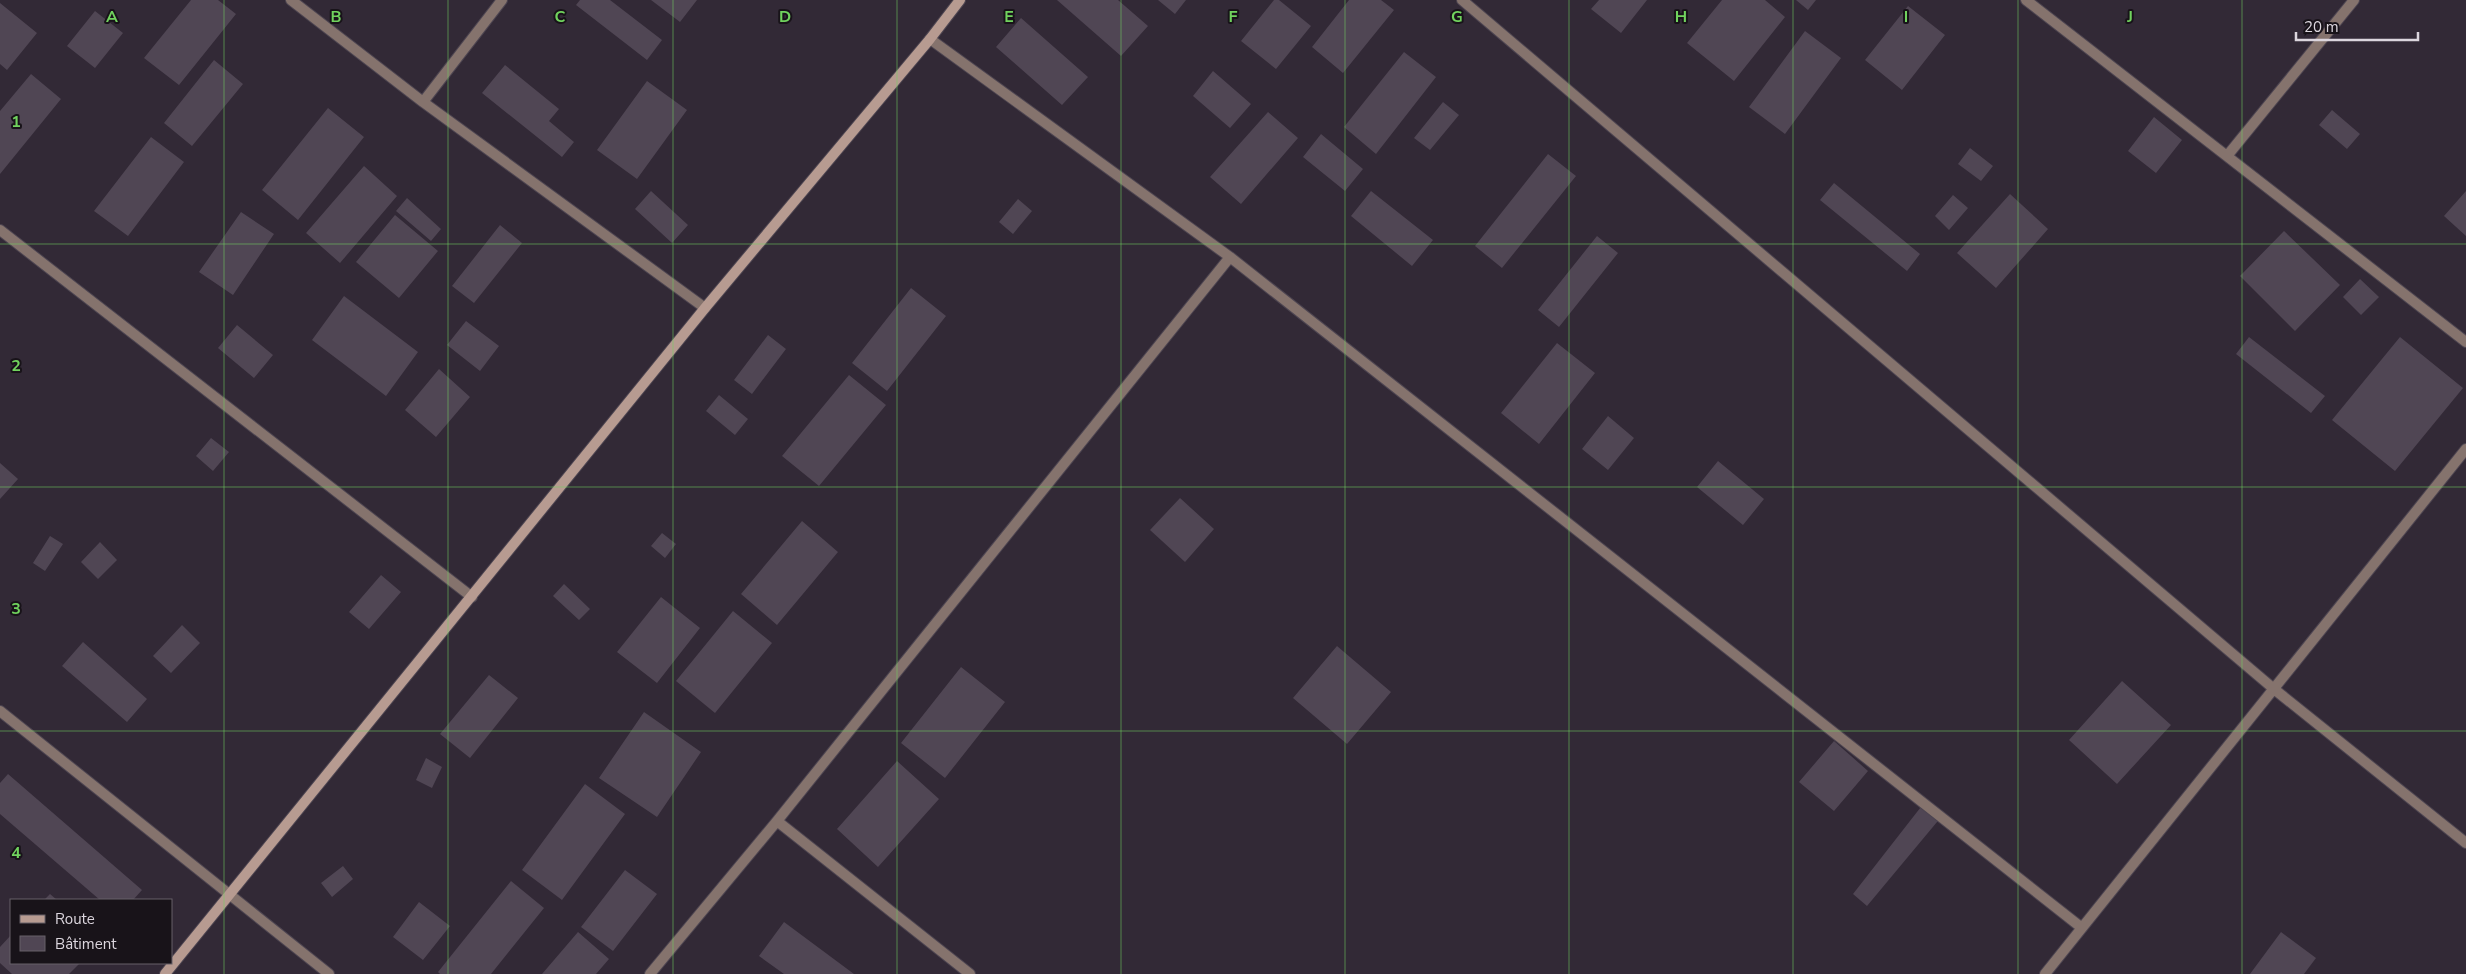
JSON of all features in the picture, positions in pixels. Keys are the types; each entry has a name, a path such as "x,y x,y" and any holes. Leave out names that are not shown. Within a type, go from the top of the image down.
{"street":[{"path":"291,0 423,102 705,308"},
{"path":"423,102 502,0"},
{"path":"165,974 228,893 472,597 705,308 930,39 960,0"},
{"path":"1462,0 2274,689 2466,843"},
{"path":"2026,0 2466,342"},
{"path":"2227,156 2354,0"},
{"path":"930,39 1230,258 2082,928"},
{"path":"0,230 472,597"},
{"path":"650,974 777,821 1230,258"},
{"path":"2045,974 2466,449"},
{"path":"0,711 329,974"},
{"path":"777,821 970,974"}],"building":[{"path":"191,0 218,0 236,14 179,85 144,58"},
{"path":"580,0 610,0 662,40 647,60 576,5"},
{"path":"651,0 697,0 680,22"},
{"path":"1057,0 1118,0 1148,26 1121,56"},
{"path":"1158,0 1186,0 1175,14"},
{"path":"1274,0 1279,0 1311,26 1276,69 1241,41"},
{"path":"1349,0 1381,0 1394,10 1343,73 1312,47"},
{"path":"1599,0 1647,0 1621,33 1591,9"},
{"path":"1722,0 1765,0 1785,17 1734,81 1687,43"},
{"path":"1796,0 1816,0 1808,10"},
{"path":"0,3 37,33 7,70 0,64"},
{"path":"1908,6 1945,35 1902,90 1865,60"},
{"path":"95,11 123,33 95,68 67,46"},
{"path":"1021,18 1088,77 1062,105 996,47"},
{"path":"1805,31 1841,58 1785,134 1749,107"},
{"path":"1404,52 1436,77 1376,154 1344,127"},
{"path":"214,60 243,84 192,146 164,123"},
{"path":"505,65 559,109 549,121 574,142 562,157 482,93"},
{"path":"1213,71 1251,104 1230,128 1193,96"},
{"path":"31,74 61,99 0,174 0,111"},
{"path":"647,81 687,110 637,179 597,150"},
{"path":"1443,102 1459,115 1430,150 1414,138"},
{"path":"328,108 364,137 298,220 262,190"},
{"path":"2332,110 2360,134 2347,149 2319,125"},
{"path":"1268,112 1298,138 1241,204 1210,177"},
{"path":"2154,117 2182,140 2156,173 2128,151"},
{"path":"1321,134 1363,169 1345,191 1303,157"},
{"path":"151,137 184,162 128,236 94,211"},
{"path":"1970,148 1993,166 1981,181 1958,164"},
{"path":"1548,154 1576,176 1502,268 1475,246"},
{"path":"364,166 397,196 340,263 306,233"},
{"path":"1834,183 1920,254 1907,271 1820,200"},
{"path":"651,191 688,225 672,243 635,209"},
{"path":"1371,191 1433,240 1412,266 1351,216"},
{"path":"2466,191 2466,236 2444,216"},
{"path":"2010,194 2048,229 1996,288 1957,253"},
{"path":"1953,195 1968,208 1949,230 1935,216"},
{"path":"407,198 441,229 431,241 396,211"},
{"path":"1018,199 1032,211 1013,234 999,222"},
{"path":"241,212 274,234 233,295 199,272"},
{"path":"395,215 438,251 399,298 356,262"},
{"path":"500,225 522,243 474,303 452,286"},
{"path":"2284,231 2340,285 2295,331 2240,276"},
{"path":"1597,236 1618,253 1559,327 1538,310"},
{"path":"2360,279 2379,297 2361,315 2343,297"},
{"path":"911,288 946,316 887,391 852,363"},
{"path":"344,296 418,352 386,396 312,340"},
{"path":"466,321 499,346 480,371 447,345"},
{"path":"237,325 273,355 254,378 218,348"},
{"path":"768,335 786,349 752,394 734,380"},
{"path":"2249,337 2325,396 2311,413 2236,354"},
{"path":"2400,337 2463,388 2395,471 2332,420"},
{"path":"1557,343 1595,373 1539,444 1501,413"},
{"path":"439,369 470,397 436,437 405,410"},
{"path":"849,375 886,405 819,486 782,456"},
{"path":"719,395 748,419 735,435 706,411"},
{"path":"1608,416 1634,438 1608,470 1582,449"},
{"path":"211,438 229,452 213,471 196,456"},
{"path":"1718,461 1764,499 1743,525 1697,487"},
{"path":"0,463 18,479 0,499"},
{"path":"1180,498 1214,529 1185,562 1150,530"},
{"path":"802,521 838,552 777,625 741,594"},
{"path":"662,533 676,544 665,558 651,546"},
{"path":"50,536 63,544 45,571 33,563"},
{"path":"100,542 117,560 98,579 81,562"},
{"path":"381,575 401,592 369,629 349,612"},
{"path":"564,584 590,609 579,620 553,596"},
{"path":"661,597 700,628 657,683 617,652"},
{"path":"733,611 772,643 715,713 676,681"},
{"path":"182,625 200,643 171,673 153,656"},
{"path":"83,642 147,699 127,722 62,666"},
{"path":"1337,646 1391,692 1347,744 1293,698"},
{"path":"961,667 1005,702 945,778 901,743"},
{"path":"489,675 518,698 470,758 440,734"},
{"path":"2122,681 2171,725 2117,784 2069,740"},
{"path":"644,712 701,752 657,817 599,778"},
{"path":"1834,741 1868,771 1834,811 1799,782"},
{"path":"426,758 442,767 432,788 416,780"},
{"path":"897,761 939,799 878,867 837,829"},
{"path":"8,774 142,890 134,899 99,899 0,814 0,783"},
{"path":"585,784 625,814 562,900 522,870"},
{"path":"1924,803 1942,816 1867,906 1853,894"},
{"path":"343,866 353,879 332,897 321,883"},
{"path":"625,870 657,894 613,951 581,927"},
{"path":"511,881 544,908 491,974 440,974 438,972"},
{"path":"50,894 56,899 45,899"},
{"path":"419,902 450,926 423,960 393,937"},
{"path":"784,922 854,974 784,974 759,956"},
{"path":"578,932 609,959 596,974 542,974"},
{"path":"2281,932 2316,958 2304,974 2250,974"},
{"path":"10,936 10,964 79,964 69,974 12,974 0,963 0,947"}]}
